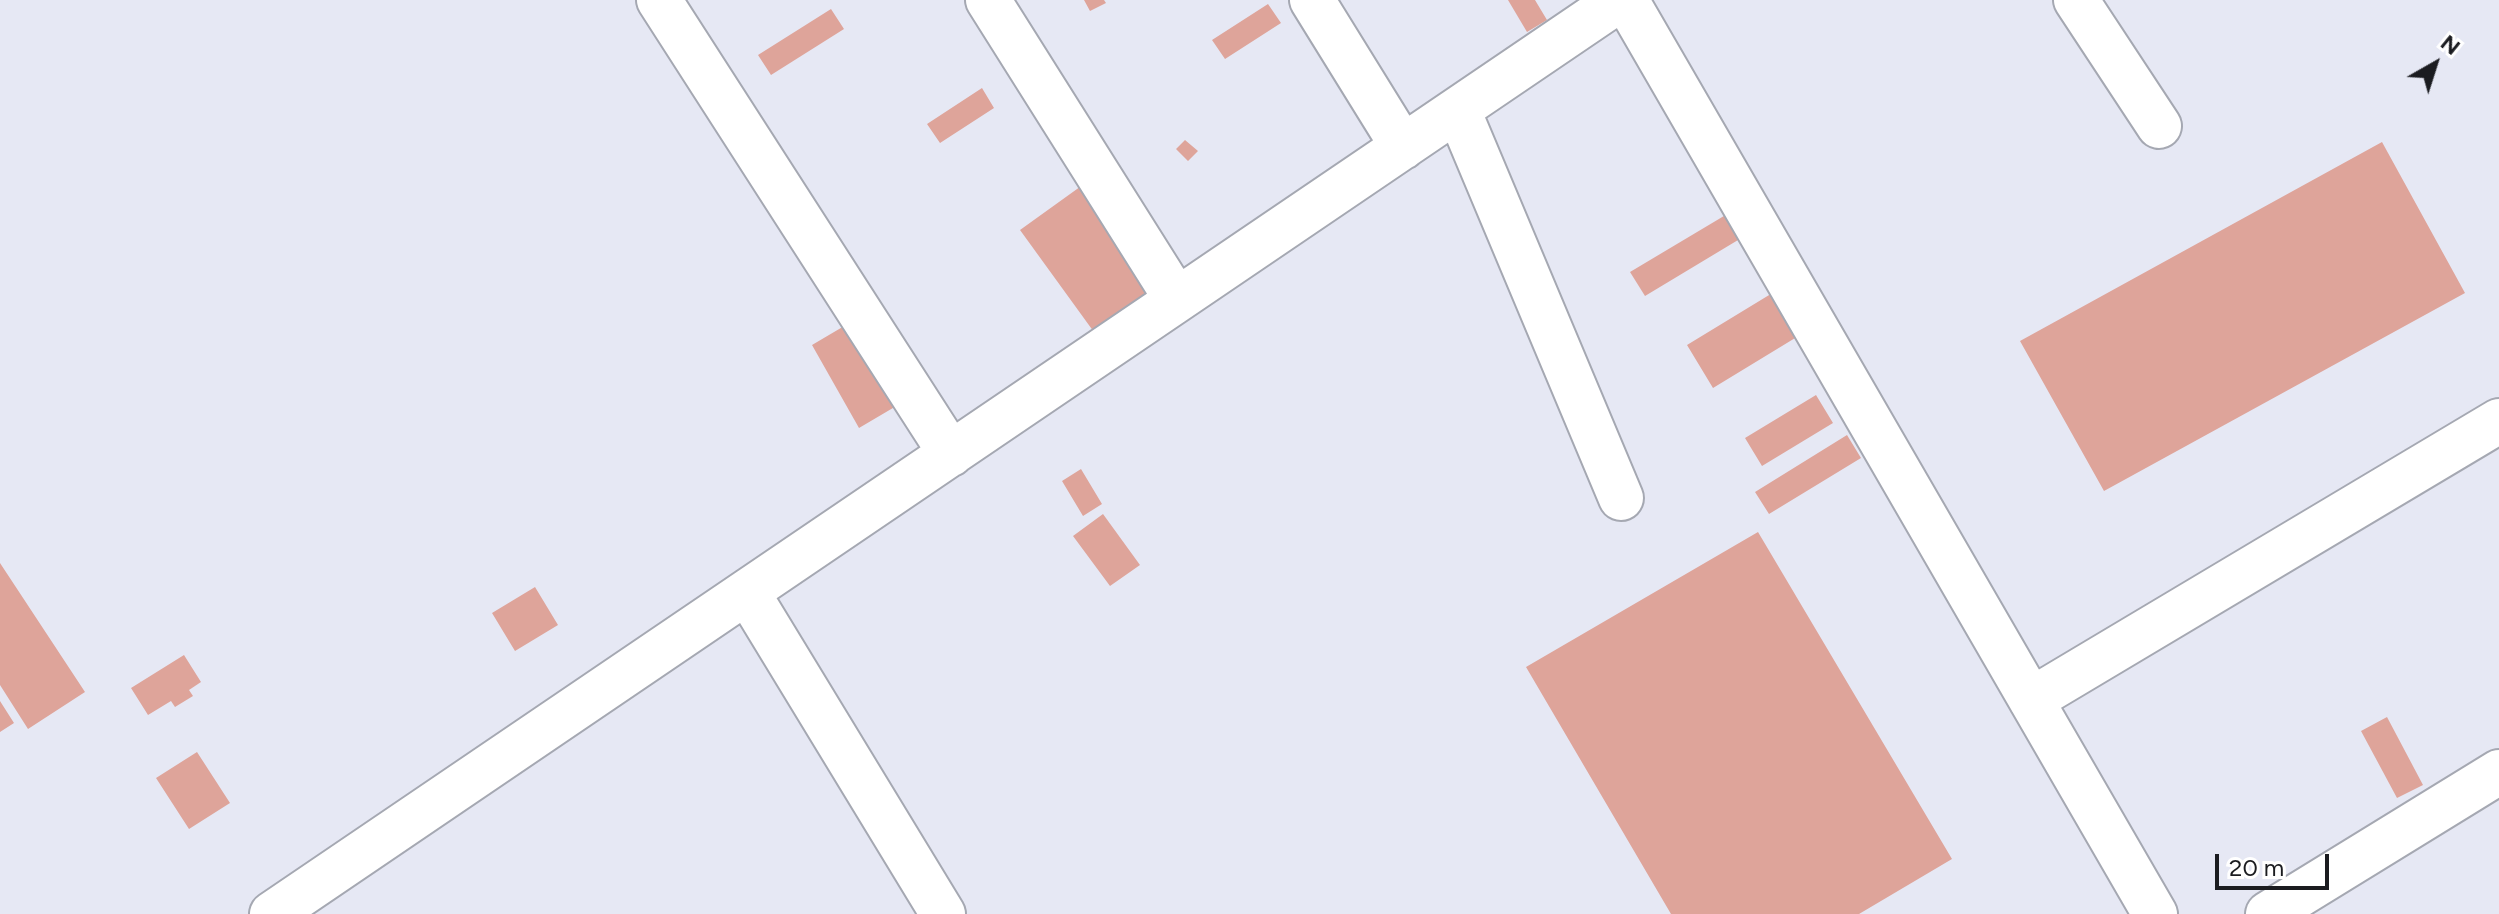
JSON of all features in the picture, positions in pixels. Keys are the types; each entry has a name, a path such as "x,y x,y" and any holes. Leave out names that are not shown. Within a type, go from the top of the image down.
{"street":[{"path":"659,0 951,454"},
{"path":"988,0 1177,300"},
{"path":"1312,0 1403,147"},
{"path":"272,914 1619,0"},
{"path":"1626,0 2155,914"},
{"path":"2076,0 2159,126"},
{"path":"1458,110 1621,498"},
{"path":"2031,700 2499,421"},
{"path":"747,592 943,914"},
{"path":"2268,914 2499,772"}],"building":[{"path":"1084,0 1104,0 1106,3 1090,11"},
{"path":"1508,0 1535,0 1547,20 1527,32"},
{"path":"1268,4 1281,23 1225,59 1212,40"},
{"path":"831,9 844,29 771,75 758,55"},
{"path":"982,88 994,108 940,143 927,124"},
{"path":"1185,140 1198,151 1188,161 1176,149"},
{"path":"2382,142 2465,293 2104,491 2020,341"},
{"path":"1084,184 1163,294 1099,339 1020,230"},
{"path":"1739,207 1753,231 1645,296 1630,272"},
{"path":"1779,289 1805,332 1713,388 1687,345"},
{"path":"851,322 898,405 859,428 812,345"},
{"path":"1816,395 1833,423 1762,466 1745,438"},
{"path":"1847,435 1861,458 1769,514 1755,492"},
{"path":"1081,469 1102,504 1083,516 1062,481"},
{"path":"1103,514 1140,565 1110,586 1073,536"},
{"path":"1758,532 1952,859 1859,914 1671,914 1526,667"},
{"path":"0,563 85,692 28,729 0,685"},
{"path":"535,587 558,625 515,651 492,613"},
{"path":"184,655 201,682 189,690 193,696 175,707 171,701 148,715 131,688"},
{"path":"0,701 14,723 0,732"},
{"path":"2387,717 2423,785 2397,798 2361,731"},
{"path":"197,752 230,803 189,829 156,778"}]}
